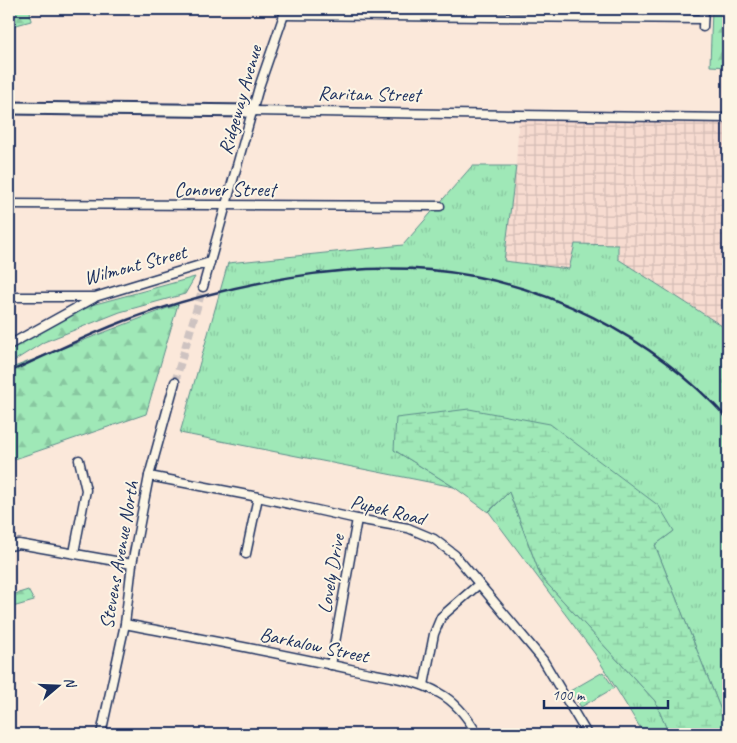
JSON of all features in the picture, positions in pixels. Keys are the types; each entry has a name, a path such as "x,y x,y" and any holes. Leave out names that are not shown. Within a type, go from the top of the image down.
{"street":[{"path":"285,12 703,23 704,9"},
{"name":"Ridgeway Avenue","path":"203,287 264,69 285,12"},
{"name":"Raritan Street","path":"9,108 728,118"},
{"name":"Conover Street","path":"9,204 440,206"},
{"name":"Wilmont Street","path":"9,297 95,297 210,262"},
{"path":"9,345 95,297"},
{"name":"Stevens Avenue North","path":"101,733 125,624 132,564 149,476 176,382"},
{"path":"74,554 86,490 79,460"},
{"name":"Pupek Road","path":"149,476 408,528 434,539 455,555 542,660 587,734"},
{"path":"246,554 258,497"},
{"name":"Lovely Drive","path":"330,665 357,519"},
{"path":"9,546 19,544 132,564"},
{"path":"424,685 434,634 441,617 479,584"},
{"name":"Barkalow Street","path":"125,624 424,685 440,693 454,704 477,734"},
{"path":"101,733 110,734"}],"shaded area":[{"path":"519,115 728,117 728,332 722,326 618,259 618,245 575,244 570,269 504,261 516,166"}],"green space":[{"path":"9,9 30,9 31,21 9,27"},
{"path":"712,9 728,9 728,67 710,66"},
{"path":"472,166 516,166 504,261 569,269 575,244 618,245 618,259 722,326 728,332 728,734 725,734 722,713 655,545 674,531 394,450 454,487 180,433 228,263 403,245"},
{"path":"195,277 185,294 120,312 44,342 9,364 9,350 88,306"},
{"path":"178,304 146,414 9,461 9,369"},
{"path":"469,409 550,424 659,506 674,531 655,545 722,713 725,734 669,734 655,701 541,577 509,492 488,512 454,487 394,450 396,418"},
{"path":"509,492 541,577 655,701 669,734 644,734 595,654 489,512"},
{"path":"28,590 34,601 9,608 9,596"},
{"path":"603,672 614,688 581,707 570,691"}],"tunnel":[{"path":"175,382 203,287"}],"railway":[{"path":"9,372 116,324 153,311 220,292 290,277 325,273 360,270 430,270 472,276 514,286 554,300 593,317 630,338 665,362 698,389 728,419"}]}
